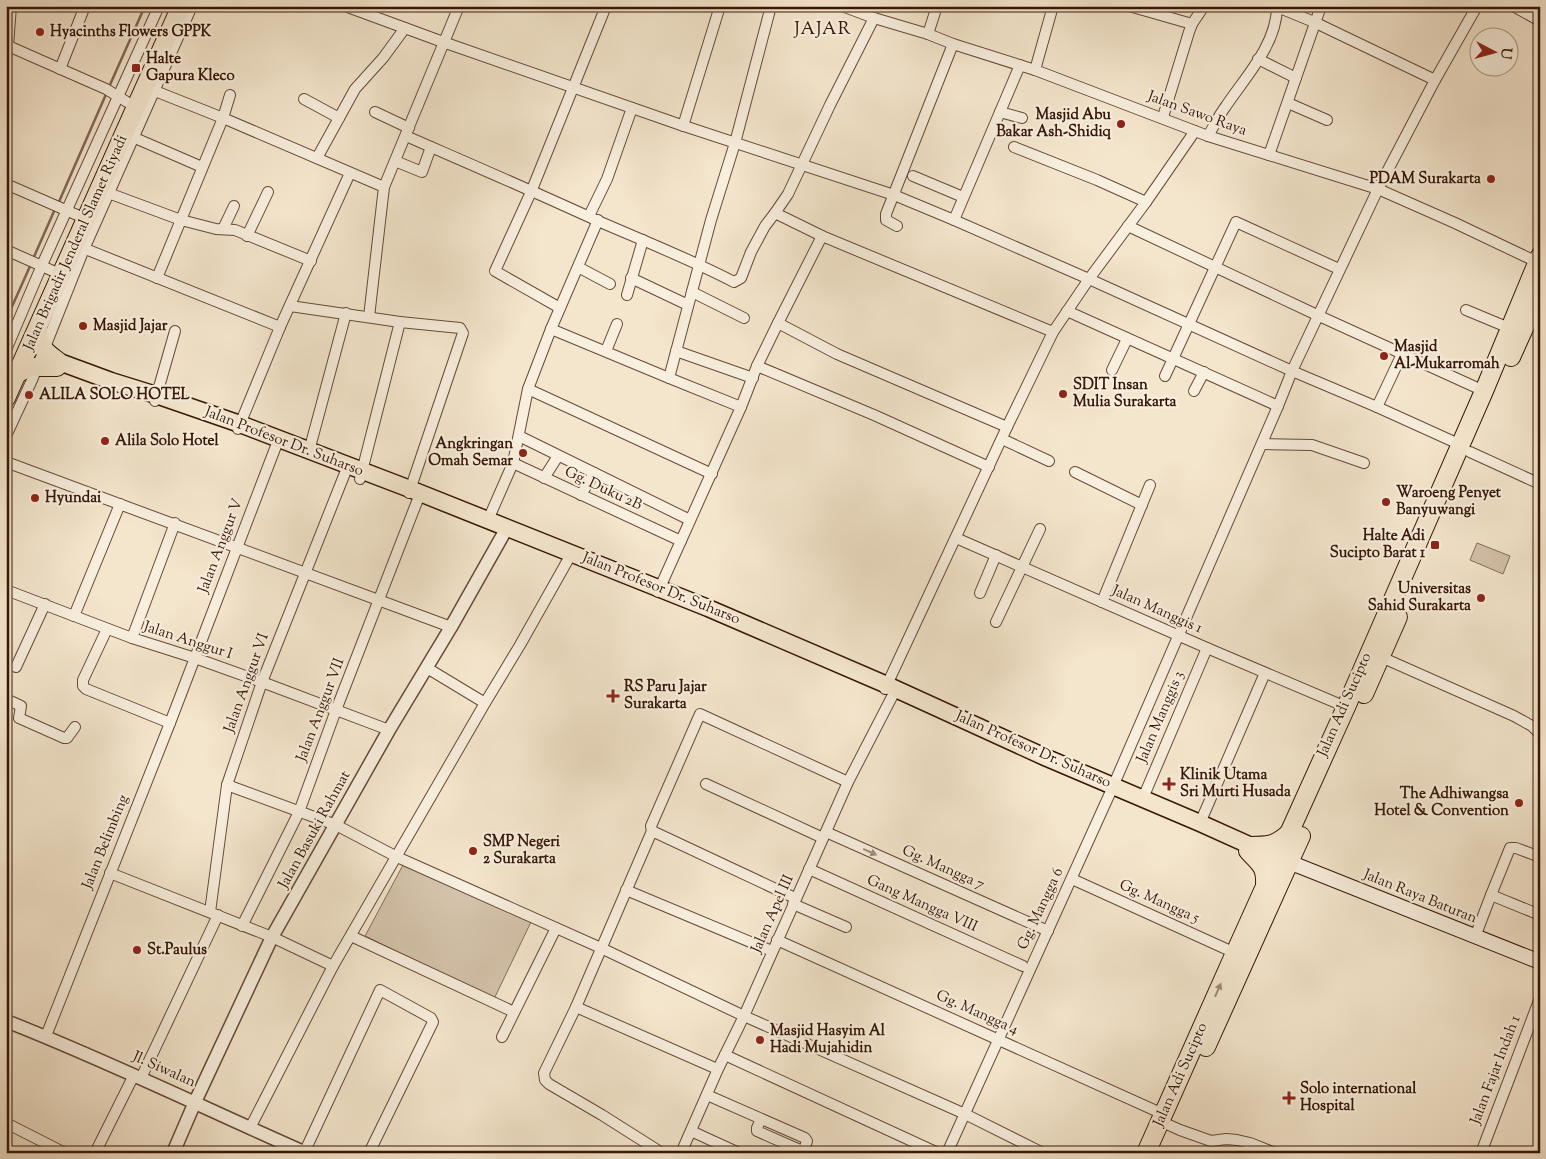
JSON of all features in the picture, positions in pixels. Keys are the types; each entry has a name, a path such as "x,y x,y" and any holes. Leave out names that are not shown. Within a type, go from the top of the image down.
{"highway":[{"path":"145,87 187,7"},
{"path":"145,87 161,13"},
{"name":"Jalan Brigadir Jenderal Slamet Riyadi","path":"30,355 40,264 63,209 120,98 145,87"},
{"name":"Jalan Brigadir Jenderal Slamet Riyadi","path":"6,398 12,376 30,355 38,328 105,191 129,135 145,87"},
{"name":"Jalan Adi Sucipto","path":"1146,1153 1214,1031 1285,864 1381,657 1465,448 1484,391 1538,259"},
{"name":"Jalan Adi Sucipto","path":"1158,1153 1164,1120 1235,952 1265,888 1285,864 1288,834 1465,448 1540,293"},
{"path":"30,355 58,365"},
{"path":"1265,888 1266,874 1249,848 1277,843 1288,834"}],"main road":[{"name":"Jalan Profesor Dr. Suharso","path":"58,365 111,381 309,451 356,475"},
{"name":"Jalan Profesor Dr. Suharso","path":"239,427 276,446 487,523 659,592 890,690 1285,864"},
{"name":"Jalan Profesor Dr. Suharso","path":"505,530 569,558 659,592"},
{"name":"Jalan Profesor Dr. Suharso","path":"1112,789 1143,798 1200,823 1249,848"},
{"name":"Jalan Raya Baturan","path":"1285,864 1540,962"}],"street":[{"path":"11,6 7,45 106,89 120,98 161,13"},
{"path":"60,69 85,6"},
{"path":"369,317 384,187 459,6"},
{"path":"560,308 495,271 531,192 606,6"},
{"path":"683,126 720,6"},
{"path":"669,378 711,220 735,143 771,6"},
{"name":"Jalan Sawo Raya","path":"842,6 857,9 874,18 1035,70 1208,136 1378,189 1538,259"},
{"path":"928,34 937,6"},
{"path":"1035,70 1053,6"},
{"path":"1129,6 1192,24"},
{"path":"1163,118 1192,24 1204,6"},
{"path":"1269,155 1321,6"},
{"path":"1513,6 1540,21"},
{"path":"352,7 443,42 683,126 894,195 1377,407 1540,484"},
{"path":"1208,136 1225,107 1258,59 1274,29 1276,7 1314,22 1435,80"},
{"name":"Gg. Mangga 6","path":"947,1153 1112,789 1317,315 1378,189 1473,8"},
{"path":"375,112 431,147 699,264 734,282 740,278 751,252 788,194 874,18"},
{"path":"317,158 355,88 383,58 405,28"},
{"path":"898,226 885,218 953,44"},
{"path":"1258,59 1296,78"},
{"path":"954,220 1020,66"},
{"path":"145,87 223,118 384,187"},
{"path":"157,278 223,118 230,95"},
{"path":"304,99 339,118"},
{"path":"1288,102 1327,120"},
{"path":"487,523 513,463 528,388 578,267 593,218 632,108"},
{"path":"1000,112 1022,118"},
{"name":"Jalan Apel III","path":"681,1153 890,690 956,538 1053,332 1196,131"},
{"path":"129,135 202,167"},
{"path":"395,161 422,172 431,147"},
{"path":"1014,147 1146,202"},
{"path":"239,427 280,327 350,173"},
{"path":"913,176 963,197"},
{"path":"6,184 63,209"},
{"path":"105,191 181,220 216,229 232,230 311,261"},
{"path":"247,236 268,192"},
{"path":"223,229 234,206"},
{"path":"775,213 822,236 1053,332"},
{"path":"1165,376 1236,222 1339,269"},
{"path":"1128,226 1215,268 1484,391"},
{"path":"659,592 712,474 757,366 822,236"},
{"path":"627,295 643,240"},
{"path":"6,436 30,355 79,247 280,327"},
{"path":"6,250 40,264"},
{"path":"578,267 610,284"},
{"path":"631,278 688,305"},
{"path":"692,292 744,318"},
{"path":"290,306 400,322"},
{"path":"1466,310 1502,325"},
{"path":"1067,311 1278,406"},
{"path":"309,451 346,313"},
{"name":"Jalan Anggur VI","path":"96,1153 137,1076 214,914 227,785 262,682 306,573 356,475 400,322"},
{"name":"Jalan Anggur VII","path":"242,926 299,812 379,599 463,333 460,328 400,322"},
{"path":"778,323 837,354 1007,427"},
{"path":"606,352 617,324"},
{"path":"551,329 741,407"},
{"path":"156,398 176,331"},
{"path":"1112,370 1127,338"},
{"path":"676,350 753,378"},
{"path":"1377,407 1402,354"},
{"path":"757,366 874,415 989,467"},
{"path":"1194,391 1204,372"},
{"path":"528,388 712,474"},
{"path":"519,436 690,520"},
{"path":"1002,439 1049,461"},
{"path":"1262,444 1312,446 1364,464"},
{"name":"Jalan Anggur V","path":"194,658 276,446"},
{"path":"544,478 558,456"},
{"path":"6,462 451,627"},
{"name":"Gg. Duku 2B","path":"513,463 681,541"},
{"path":"1075,472 1142,505"},
{"path":"581,495 594,473"},
{"path":"1102,602 1150,485"},
{"path":"74,616 120,504"},
{"path":"132,638 175,524"},
{"path":"996,622 1040,529"},
{"name":"Jalan Basuki Rahmat","path":"173,1153 272,937 505,530"},
{"name":"Jalan Manggis 1","path":"956,538 1346,707"},
{"path":"980,593 996,555"},
{"path":"250,1128 333,966 569,558"},
{"name":"Jalan Anggur I","path":"6,590 107,629 262,682 389,730"},
{"path":"16,667 46,604"},
{"path":"107,629 82,686 170,723"},
{"name":"Jalan Manggis 3","path":"1143,798 1207,648"},
{"path":"1381,657 1514,716 1532,726 1540,734"},
{"name":"Jalan Belimbing","path":"46,1036 194,658"},
{"path":"427,668 485,702"},
{"path":"1200,823 1265,673"},
{"path":"6,700 21,706 19,718 64,738 67,738 75,727"},
{"path":"662,1153 548,1084 545,1080 545,1069 576,1007 700,714 848,782"},
{"name":"Gg. Mangga 7","path":"706,784 1048,931"},
{"path":"227,785 336,825 397,857 601,948 744,1016 965,1114 1044,1153"},
{"path":"652,831 846,927"},
{"path":"1475,936 1510,848 1516,848 1540,857"},
{"name":"Gang Mangga VIII","path":"809,869 1023,966"},
{"path":"110,872 272,937 333,966"},
{"name":"Gg. Mangga 5","path":"1072,879 1235,952"},
{"path":"626,890 772,952"},
{"path":"1491,895 1540,916"},
{"path":"502,1037 556,928"},
{"path":"351,936 514,1012"},
{"name":"Gg. Mangga 4","path":"777,940 998,1039 1210,1141 1237,1140 1275,1153"},
{"path":"305,1152 380,990 432,1018 433,1022 369,1153"},
{"name":"Jalan Fajar Indah 1","path":"1481,1153 1540,998"},
{"path":"576,1007 715,1068"},
{"name":"Jl. Siwalan","path":"6,1021 46,1036 305,1152"},
{"path":"726,1055 938,1153"},
{"path":"707,1094 805,1138 807,1141 804,1150 757,1131 761,1119"},
{"path":"6,1123 65,1153"},
{"path":"691,1131 739,1153"}],"shaded area":[{"path":"1477,543 1510,556 1503,574 1470,560"},
{"path":"403,865 531,922 494,999 365,936"}],"waterway":[{"path":"109,87 145,6"},
{"path":"58,204 107,92"},
{"path":"33,259 55,209"},
{"path":"6,320 31,264"}],"place":[{"name":"Hyacinths Flowers GPPK","path":"40,32"},
{"name":"Halte Gapura Kleco","path":"136,68"},
{"name":"Masjid Abu Bakar Ash-Shidiq","path":"1121,124"},
{"name":"PDAM Surakarta","path":"1491,179"},
{"name":"Masjid Jajar","path":"83,326"},
{"name":"Masjid Al-Mukarromah","path":"1384,356"},
{"name":"SDIT Insan Mulia Surakarta","path":"1063,394"},
{"name":"ALILA SOLO HOTEL","path":"29,395"},
{"name":"Alila Solo Hotel","path":"105,441"},
{"name":"Angkringan Omah Semar","path":"523,453"},
{"name":"Hyundai","path":"35,498"},
{"name":"Waroeng Penyet Banyuwangi","path":"1386,502"},
{"name":"Halte Adi Sucipto Barat 1","path":"1435,545"},
{"name":"Universitas Sahid Surakarta","path":"1481,598"},
{"name":"RS Paru Jajar Surakarta","path":"613,696"},
{"name":"Klinik Utama Sri Murti Husada","path":"1169,784"},
{"name":"The Adhiwangsa Hotel & Convention","path":"1519,803"},
{"name":"SMP Negeri 2 Surakarta","path":"473,851"},
{"name":"St.Paulus","path":"137,950"},
{"name":"Masjid Hasyim Al Hadi Mujahidin","path":"760,1040"},
{"name":"Solo international Hospital","path":"1289,1098"}],"district":[{"name":"JAJAR","path":"823,30"}]}
